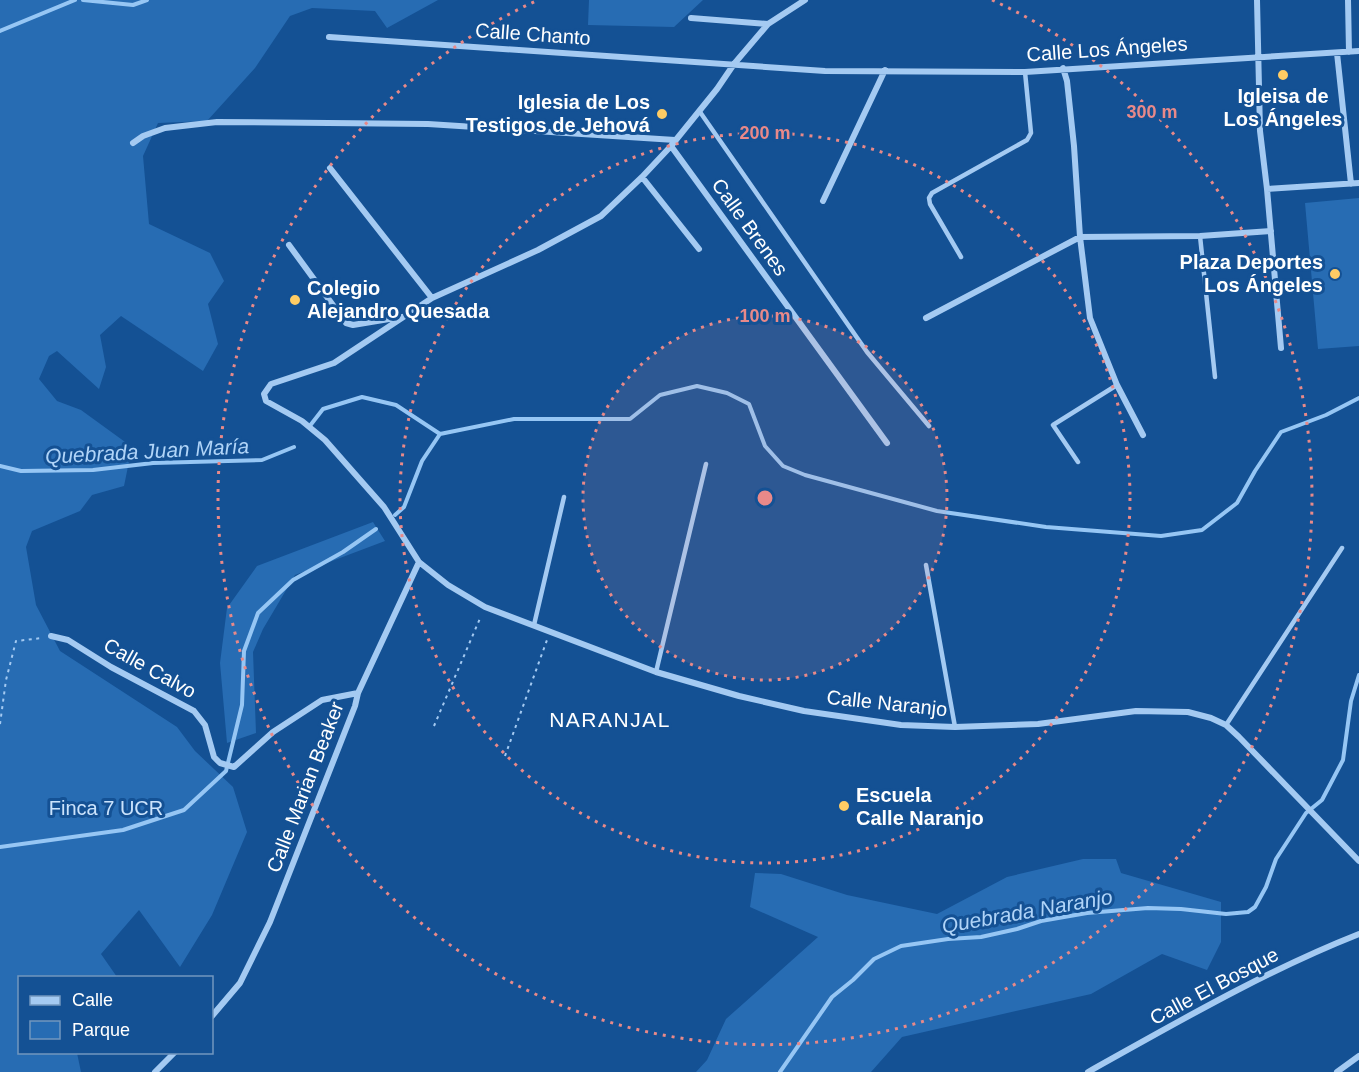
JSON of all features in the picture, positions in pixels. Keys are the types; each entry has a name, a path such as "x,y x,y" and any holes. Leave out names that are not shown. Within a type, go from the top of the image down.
{"street":[{"path":"289,245 346,323 353,325 405,316 432,298 538,249 601,216 642,177 700,112 734,64 768,24 805,0"},
{"path":"1257,0 1260,131 1281,348"},
{"path":"1348,0 1349,52"},
{"path":"691,18 768,24"},
{"name":"Calle Chanto","path":"329,38 734,64"},
{"name":"Calle Los Ángeles","path":"734,64 825,71 1025,72 1359,51"},
{"path":"1337,53 1351,184"},
{"path":"1063,68 1067,81 1080,237 1090,318 1117,385 1143,435"},
{"path":"824,201 885,70"},
{"path":"133,143 143,136 165,128 217,122 428,124 673,143"},
{"name":"Calle Brenes","path":"673,143 887,443"},
{"path":"330,168 432,298"},
{"path":"642,177 699,249"},
{"path":"1267,189 1359,183"},
{"path":"926,318 1080,237 1200,236 1271,231"},
{"name":"Calle Naranjo","path":"405,316 334,363 271,384 264,394 266,401 302,421 325,440 353,469 384,507 419,562 448,585 485,607 656,672 738,696 804,711 901,725 955,727 1038,724 1136,711 1188,712 1211,718 1226,725 1239,737 1359,861"},
{"name":"Calle Marian Beaker","path":"213,1015 240,983 270,922 327,780 358,693 419,562"},
{"name":"Calle Calvo","path":"51,636 68,640 111,667 194,711 205,725 214,757 227,767 234,767 273,732 322,700 358,693"},
{"name":"Calle El Bosque","path":"1088,1072 1320,949 1359,934"},
{"path":"155,1072 174,1054"},
{"path":"1337,1072 1359,1056"}],"lane":[{"path":"961,257 930,204 929,198 932,193 1027,140 1031,133 1025,72"},
{"path":"700,112 867,352 929,426"},
{"path":"1200,236 1215,377"},
{"path":"1078,462 1053,425 1117,385"},
{"path":"656,672 706,464"},
{"path":"534,625 564,497"},
{"path":"1226,725 1342,548"},
{"path":"926,565 955,727"}],"path":[{"path":"434,726 485,607"},
{"path":"505,756 550,632"},
{"path":"0,724 6,680 16,641 51,636"}],"green space":[{"name":"Finca 7 UCR","path":"0,0 438,0 387,28 375,11 312,8 290,16 255,68 207,121 158,123 143,156 149,224 210,253 224,281 208,304 218,344 203,371 121,316 100,335 106,367 99,389 57,351 49,356 39,379 57,401 81,410 132,447 124,486 92,495 80,511 32,531 26,547 36,605 60,651 177,727 195,751 233,787 247,832 212,915 180,967 139,910 101,954 116,976 18,976 18,1054 77,1054 81,1072 0,1072"},
{"path":"589,0 703,0 674,27 588,25"},
{"name":"Plaza Deportes Los Ángeles","path":"1359,198 1359,346 1318,349 1305,203"},
{"path":"373,522 385,541 295,575 263,629 253,652 256,733 227,743 220,663 227,608 257,566"},
{"path":"1083,859 1116,859 1121,873 1221,902 1221,942 1207,970 1162,954 1091,994 902,1037 871,1072 696,1072 707,1060 726,1019 818,937 750,907 755,873 781,874 847,895 937,914 1007,877"}],"waterway":[{"path":"0,31 75,0"},
{"path":"83,0 133,5 147,0"},
{"path":"395,515 404,507 422,461 440,434 514,419 630,419 660,395 697,386 727,393 749,404 765,446 783,466 805,475 937,511 1046,527 1161,536 1202,530 1237,503 1281,432 1326,415 1359,398"},
{"name":"Quebrada Juan María","path":"309,427 323,409 362,397 396,405 440,434"},
{"name":"Quebrada Juan María","path":"0,466 21,471 93,470 153,463 262,460 294,447"},
{"path":"0,847 123,830 184,810 226,771 242,705 244,651 258,613 293,580 343,552 376,529"},
{"name":"Quebrada Naranjo","path":"780,1072 832,997 874,959 901,946 981,937 1041,921 1087,913 1148,908 1226,914 1248,912 1255,907 1266,887 1276,859 1306,813 1322,800 1343,760 1351,701 1359,675"}],"place":[{"name":"Igleisa de Los Ángeles","path":"1283,75"},
{"name":"Iglesia de Los Testigos de Jehová","path":"662,114"},
{"name":"Plaza Deportes Los Ángeles","path":"1335,274"},
{"name":"Colegio Alejandro Quesada","path":"295,300"},
{"name":"Escuela Calle Naranjo","path":"844,806"}],"district":[{"name":"NARANJAL","path":"610,719"}]}
